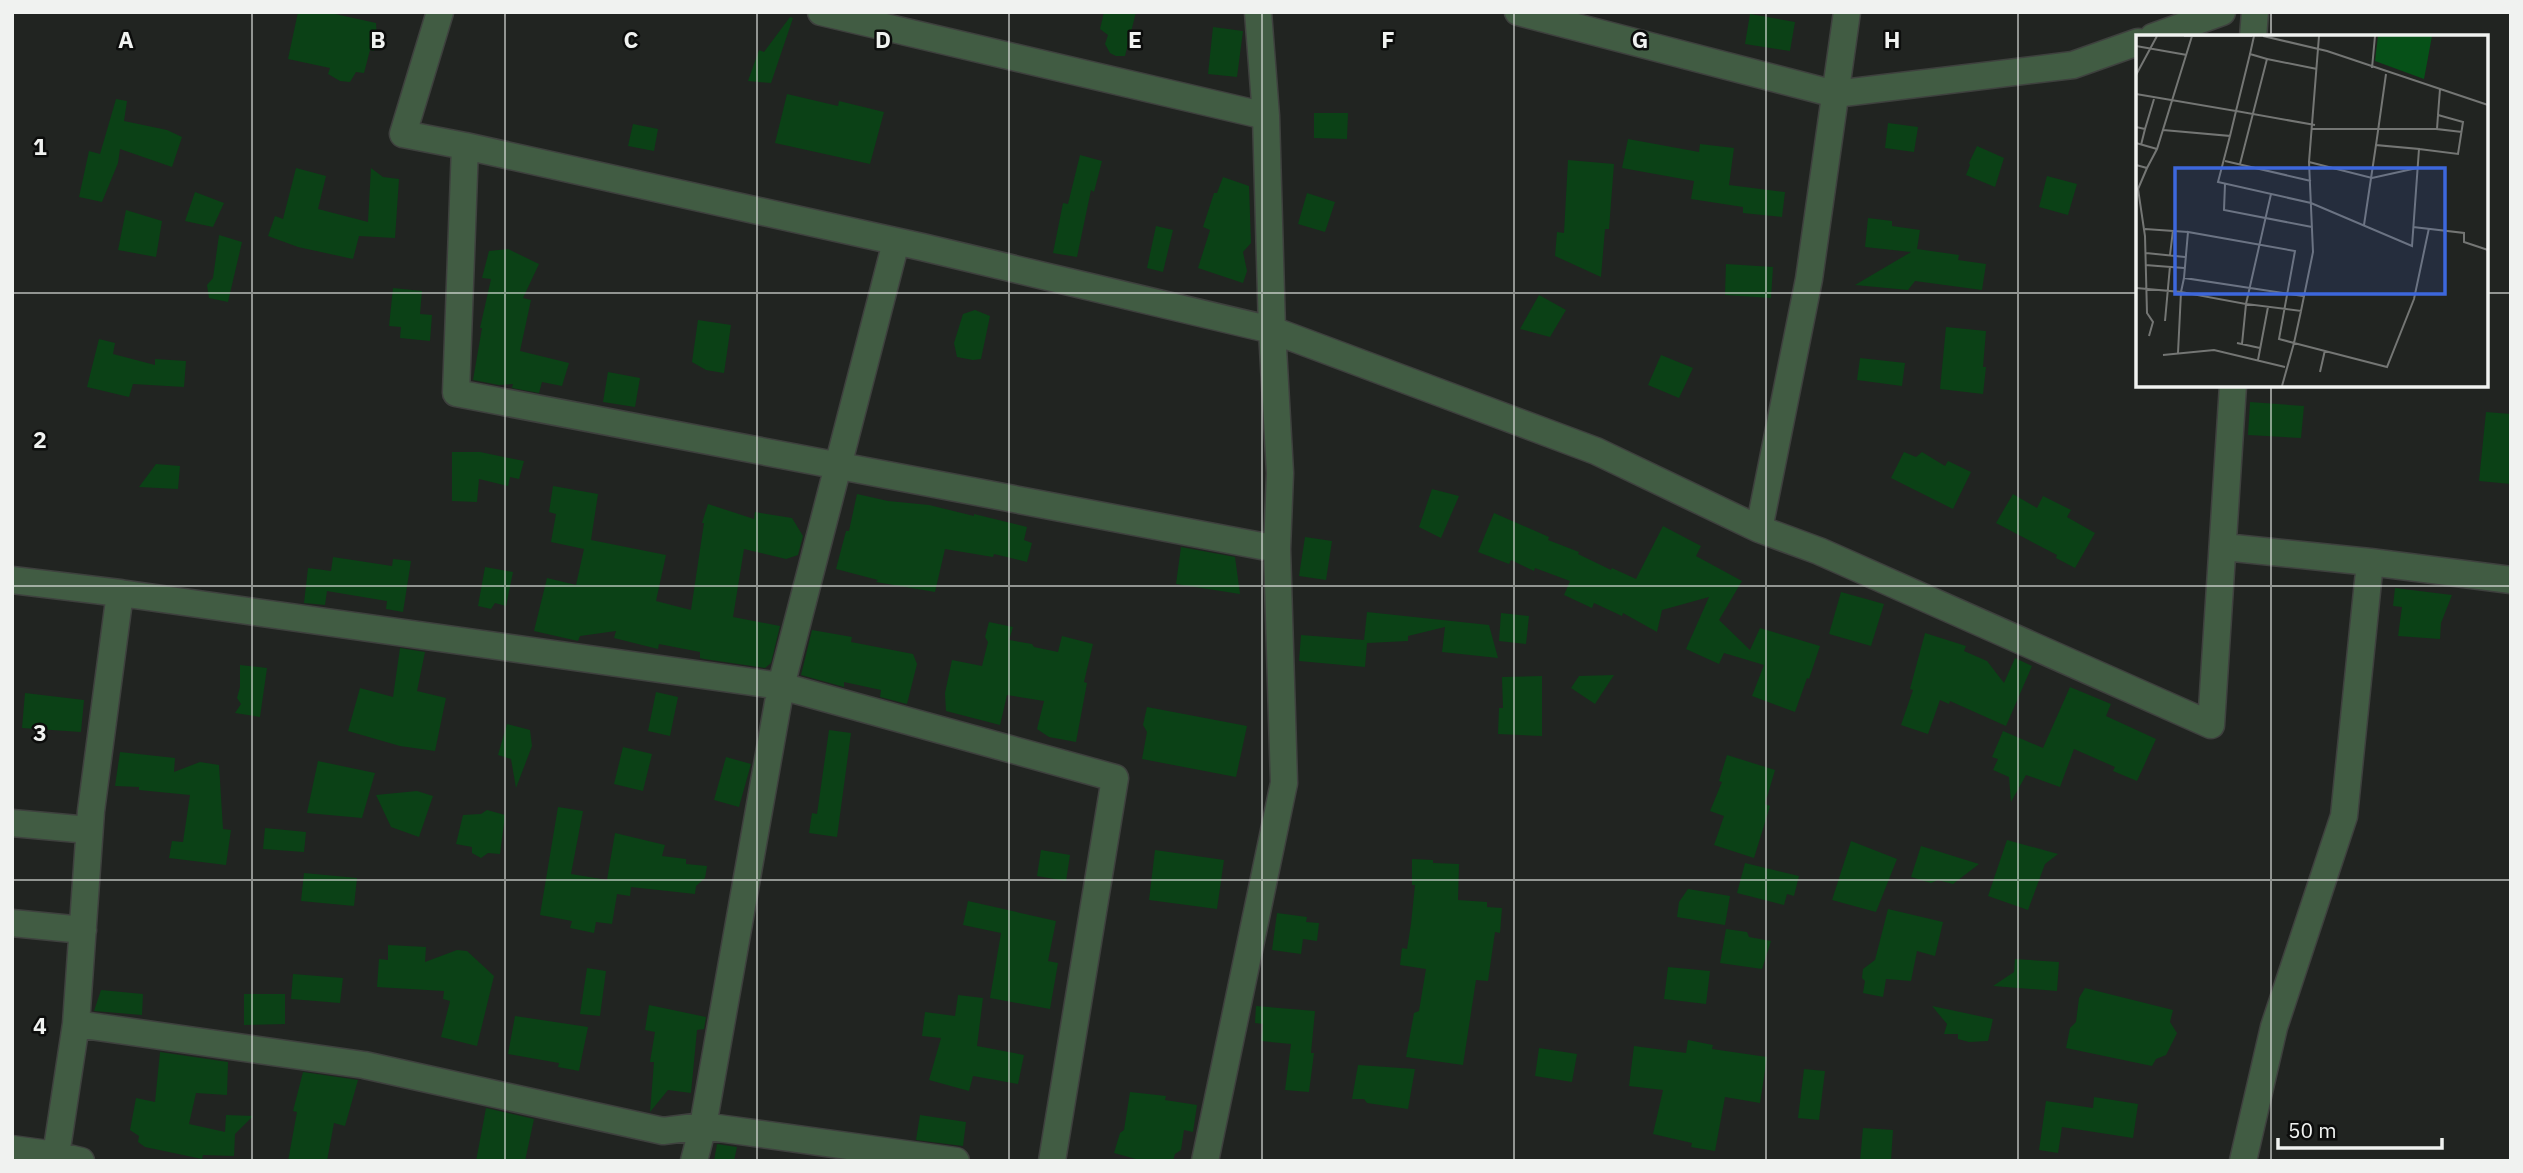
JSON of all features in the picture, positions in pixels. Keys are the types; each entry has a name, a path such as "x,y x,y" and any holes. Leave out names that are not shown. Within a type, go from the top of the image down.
{"street":[{"path":"440,12 402,134 896,242 1272,330 1597,451 1759,529 1819,551 2211,724 2233,387"},
{"path":"821,12 1266,116"},
{"path":"1205,1161 1284,783 1277,549 1280,473 1272,330 1266,116 1258,12"},
{"path":"1518,12 1836,94 2073,65 2136,43"},
{"path":"1759,529 1809,279 1847,12"},
{"path":"2159,35 2222,12"},
{"path":"2253,35 2255,12"},
{"path":"465,146 456,393 1277,549"},
{"path":"694,1161 703,1126 781,686 896,242"},
{"path":"2224,547 2511,580"},
{"path":"2243,1161 2274,1027 2344,816 2370,562"},
{"path":"12,580 781,686 1115,778 1052,1161"},
{"path":"12,1149 64,1159 89,830 120,593"},
{"path":"12,823 89,830"},
{"path":"12,923 83,930"},
{"path":"76,1024 365,1065 663,1131 703,1126 957,1161"}],"building":[{"path":"298,12 326,12 376,23 377,41 374,51 370,50 364,73 356,72 350,82 340,81 328,74 330,68 288,59"},
{"path":"1104,12 1136,12 1125,56 1110,53 1105,44 1108,35 1100,29"},
{"path":"1750,14 1795,22 1790,51 1745,44"},
{"path":"790,17 793,18 771,83 748,81 759,50 764,52"},
{"path":"1213,27 1243,31 1237,77 1208,74"},
{"path":"787,94 838,106 839,101 884,112 870,164 775,143"},
{"path":"116,99 127,101 124,121 167,130 182,137 172,167 120,149 118,163 102,202 79,197 89,151 100,154"},
{"path":"1314,113 1348,113 1347,139 1314,138"},
{"path":"1888,123 1918,127 1914,152 1885,148"},
{"path":"633,124 658,129 654,151 628,146"},
{"path":"1628,139 1699,152 1700,144 1734,148 1729,185 1785,192 1782,217 1743,213 1743,207 1691,199 1694,181 1622,168"},
{"path":"1977,146 2004,158 1995,187 1966,175"},
{"path":"1080,155 1102,161 1094,192 1091,190 1077,257 1053,253 1063,203 1068,204"},
{"path":"1568,160 1614,164 1609,229 1605,229 1601,277 1555,256 1557,232 1564,233"},
{"path":"296,168 326,176 318,209 368,222 371,168 383,177 399,179 395,238 359,236 353,259 298,247 268,236 275,216 283,219"},
{"path":"2047,176 2077,184 2068,215 2039,207"},
{"path":"1223,177 1249,186 1251,243 1243,252 1247,271 1243,283 1198,268 1210,230 1203,227 1214,193 1217,193"},
{"path":"195,192 224,203 213,227 185,221"},
{"path":"1307,193 1335,202 1325,232 1298,224"},
{"path":"126,210 162,221 156,257 118,250"},
{"path":"1868,218 1892,221 1892,226 1920,230 1917,249 1959,255 1958,260 1986,264 1982,290 1915,281 1908,290 1855,285 1911,252 1865,247"},
{"path":"1156,226 1173,230 1163,272 1147,268"},
{"path":"219,235 242,242 228,302 209,298 207,285 213,278"},
{"path":"508,249 539,264 523,298 531,300 520,351 569,363 562,386 542,382 539,393 512,388 513,384 499,385 473,380 480,328 491,279 482,278 489,251"},
{"path":"1726,264 1773,267 1771,298 1725,295"},
{"path":"393,288 422,291 420,314 432,315 430,341 400,338 401,327 389,326"},
{"path":"1539,295 1566,310 1550,337 1520,329"},
{"path":"975,310 990,316 981,359 957,357 954,343 963,314"},
{"path":"698,320 731,325 724,373 706,370 692,362"},
{"path":"1946,327 1986,331 1983,394 1940,389"},
{"path":"99,339 115,343 113,354 155,365 155,359 186,361 184,387 133,384 129,397 87,387"},
{"path":"1661,355 1693,368 1679,398 1648,385"},
{"path":"1860,358 1905,363 1902,386 1857,380"},
{"path":"608,372 640,378 635,407 603,402"},
{"path":"2250,402 2304,406 2301,438 2248,435"},
{"path":"2486,412 2511,414 2511,484 2479,481"},
{"path":"452,452 480,452 524,461 519,479 510,477 508,486 479,479 477,502 452,501"},
{"path":"1904,452 1916,457 1922,452 1945,466 1948,461 1971,472 1953,509 1891,478"},
{"path":"156,464 180,466 178,489 139,487"},
{"path":"553,486 598,494 591,540 666,555 656,601 691,610 702,523 708,504 754,519 755,512 792,518 803,536 798,555 786,559 744,549 733,617 780,626 771,663 765,668 704,659 700,658 700,652 659,644 658,649 614,638 616,631 580,636 578,641 534,631 547,578 576,585 584,549 551,542 556,514 549,512"},
{"path":"1432,489 1459,496 1441,538 1419,527"},
{"path":"857,494 888,501 929,505 1027,527 1024,540 1032,543 1027,562 994,554 993,557 945,549 935,592 876,582 878,580 836,569 846,531 849,531"},
{"path":"2013,494 2037,508 2043,496 2071,510 2067,517 2095,533 2075,568 2056,558 2057,555 1996,523"},
{"path":"1494,513 1549,537 1548,540 1579,552 1578,554 1611,570 1612,568 1636,579 1663,526 1701,546 1696,556 1742,581 1719,620 1750,650 1760,628 1820,646 1795,712 1752,696 1764,665 1724,653 1719,664 1686,649 1709,597 1662,610 1657,632 1623,613 1622,616 1594,603 1592,608 1564,595 1570,581 1535,568 1534,571 1511,560 1509,564 1478,552"},
{"path":"1305,537 1332,541 1326,580 1299,576"},
{"path":"1181,547 1235,557 1240,594 1176,584"},
{"path":"333,557 392,566 393,559 411,561 403,612 386,609 387,601 327,591 325,605 304,603 308,568 331,571"},
{"path":"485,567 513,572 506,606 495,603 491,609 478,606"},
{"path":"2395,588 2452,595 2441,623 2440,639 2398,636 2402,607 2393,606"},
{"path":"1841,592 1884,604 1871,646 1829,634"},
{"path":"1367,612 1489,625 1498,658 1442,652 1445,627 1408,636 1408,641 1367,643 1365,667 1299,661 1301,635 1364,640"},
{"path":"1501,613 1529,616 1526,644 1499,641"},
{"path":"989,622 1013,627 1009,640 1032,644 1034,647 1058,652 1062,636 1093,644 1084,682 1087,683 1076,742 1049,737 1037,729 1044,701 1007,695 1000,725 946,711 945,693 952,660 982,666 988,642 985,637"},
{"path":"812,630 852,637 851,642 913,654 917,664 907,704 880,697 881,690 844,682 844,687 801,675"},
{"path":"1925,633 1966,646 1964,651 1987,661 2004,683 2015,658 2032,666 2006,726 1950,701 1949,704 1940,700 1928,734 1901,725 1913,690 1910,689"},
{"path":"400,648 425,652 417,691 446,698 435,751 400,746 348,731 360,688 393,697"},
{"path":"240,665 267,668 260,717 235,713 241,704 237,698"},
{"path":"1614,675 1595,704 1571,688 1579,676"},
{"path":"1542,676 1542,736 1498,734 1499,708 1503,708 1502,677"},
{"path":"2070,687 2111,704 2106,716 2156,739 2137,781 2113,771 2115,767 2074,749 2060,787 2026,775 2011,802 2009,777 1993,770 1998,759 1992,757 2003,731 2043,748"},
{"path":"656,692 678,697 670,736 648,731"},
{"path":"25,693 84,700 81,732 22,728"},
{"path":"1147,707 1247,726 1236,777 1142,759 1147,732 1143,725"},
{"path":"507,724 530,730 532,746 516,788 511,759 498,755"},
{"path":"829,730 851,733 837,837 809,833 812,813 817,814"},
{"path":"623,747 652,754 643,791 614,784"},
{"path":"120,752 175,758 174,772 200,762 219,765 223,829 231,830 226,865 169,858 172,841 183,842 190,795 115,786"},
{"path":"1727,755 1775,770 1765,804 1770,806 1754,858 1714,845 1724,816 1710,811 1722,782 1719,781"},
{"path":"726,757 751,764 739,807 714,800"},
{"path":"318,761 375,773 362,818 307,813"},
{"path":"417,791 433,796 419,837 391,827 376,795"},
{"path":"558,807 583,811 571,874 607,880 615,833 665,845 662,856 686,859 686,864 707,866 705,878 696,886 695,894 631,887 630,896 617,894 612,924 596,922 594,933 570,928 572,921 540,915"},
{"path":"487,810 505,815 500,854 488,853 481,858 472,853 472,847 456,844 463,815 481,814"},
{"path":"265,828 306,832 304,852 263,849"},
{"path":"2007,840 2058,854 2045,864 2028,910 1988,896"},
{"path":"1851,841 1897,859 1876,912 1832,900"},
{"path":"1921,846 1979,864 1953,884 1938,880 1931,883 1911,877"},
{"path":"1041,850 1070,855 1066,881 1037,876"},
{"path":"1155,850 1224,860 1217,909 1149,900"},
{"path":"1412,859 1459,864 1458,900 1487,902 1487,907 1502,908 1500,933 1495,932 1488,981 1476,980 1463,1065 1406,1057 1414,1013 1419,1011 1426,969 1400,965 1402,948 1407,949 1411,924 1415,885 1412,885"},
{"path":"1745,863 1799,876 1794,896 1787,894 1784,905 1737,893"},
{"path":"304,873 357,878 354,906 301,901"},
{"path":"1688,889 1730,896 1725,925 1677,917 1679,902"},
{"path":"968,901 1056,921 1048,961 1058,963 1050,1009 990,998 1001,933 963,925"},
{"path":"1888,909 1943,922 1935,956 1917,951 1911,981 1886,979 1883,997 1863,993 1865,981 1862,978 1863,969 1875,960"},
{"path":"1277,913 1307,917 1306,922 1319,923 1317,941 1303,939 1301,954 1272,950"},
{"path":"1726,929 1747,932 1749,937 1771,941 1762,969 1720,963"},
{"path":"388,945 426,947 425,962 457,950 467,951 494,976 477,1046 441,1037 450,1001 443,999 444,991 377,987 379,959 388,960"},
{"path":"2015,959 2059,962 2057,991 1993,986 2014,972"},
{"path":"1668,967 1710,971 1706,1004 1664,999"},
{"path":"587,968 606,971 600,1016 580,1014"},
{"path":"293,974 343,978 340,1003 291,999"},
{"path":"2085,988 2173,1010 2170,1022 2177,1033 2166,1055 2156,1059 2152,1066 2066,1048 2070,1028 2076,1022 2079,998"},
{"path":"101,990 143,994 142,1015 94,1011"},
{"path":"244,994 285,994 285,1024 244,1025"},
{"path":"958,995 983,998 977,1046 1024,1055 1018,1084 973,1076 969,1091 929,1080 941,1038 922,1036 925,1012 955,1016"},
{"path":"649,1005 706,1017 704,1029 697,1030 691,1093 668,1090 650,1112 654,1062 650,1062 655,1032 645,1030"},
{"path":"1256,1006 1315,1011 1311,1053 1314,1053 1309,1092 1285,1090 1291,1044 1261,1041 1263,1024 1255,1023"},
{"path":"1932,1006 1993,1019 1988,1041 1969,1042 1958,1039 1958,1034 1944,1034 1947,1024"},
{"path":"515,1016 588,1027 579,1071 558,1067 559,1063 508,1054"},
{"path":"1688,1040 1713,1045 1712,1049 1767,1057 1760,1103 1725,1097 1715,1151 1691,1147 1692,1143 1653,1134 1663,1090 1629,1086 1634,1046 1686,1053"},
{"path":"1539,1048 1577,1054 1572,1082 1535,1076"},
{"path":"160,1052 228,1062 227,1095 196,1093 189,1124 225,1132 226,1115 253,1116 235,1134 234,1156 203,1155 202,1159 145,1147 138,1142 139,1136 130,1130 136,1098 155,1102"},
{"path":"1358,1065 1415,1069 1408,1109 1367,1103 1364,1099 1352,1099"},
{"path":"1804,1069 1825,1071 1819,1120 1798,1118"},
{"path":"303,1072 358,1080 345,1126 334,1123 327,1161 288,1161 297,1112 293,1111"},
{"path":"1130,1092 1166,1096 1165,1100 1197,1105 1193,1132 1184,1130 1181,1150 1175,1154 1173,1161 1143,1161 1114,1153 1120,1133 1124,1130"},
{"path":"2094,1097 2138,1104 2133,1138 2062,1127 2058,1153 2039,1150 2046,1101 2093,1108"},
{"path":"486,1108 534,1119 525,1161 476,1161"},
{"path":"920,1115 966,1122 963,1146 916,1140"},
{"path":"1863,1128 1893,1130 1891,1161 1860,1161"},
{"path":"717,1144 737,1147 734,1161 714,1161"}]}
